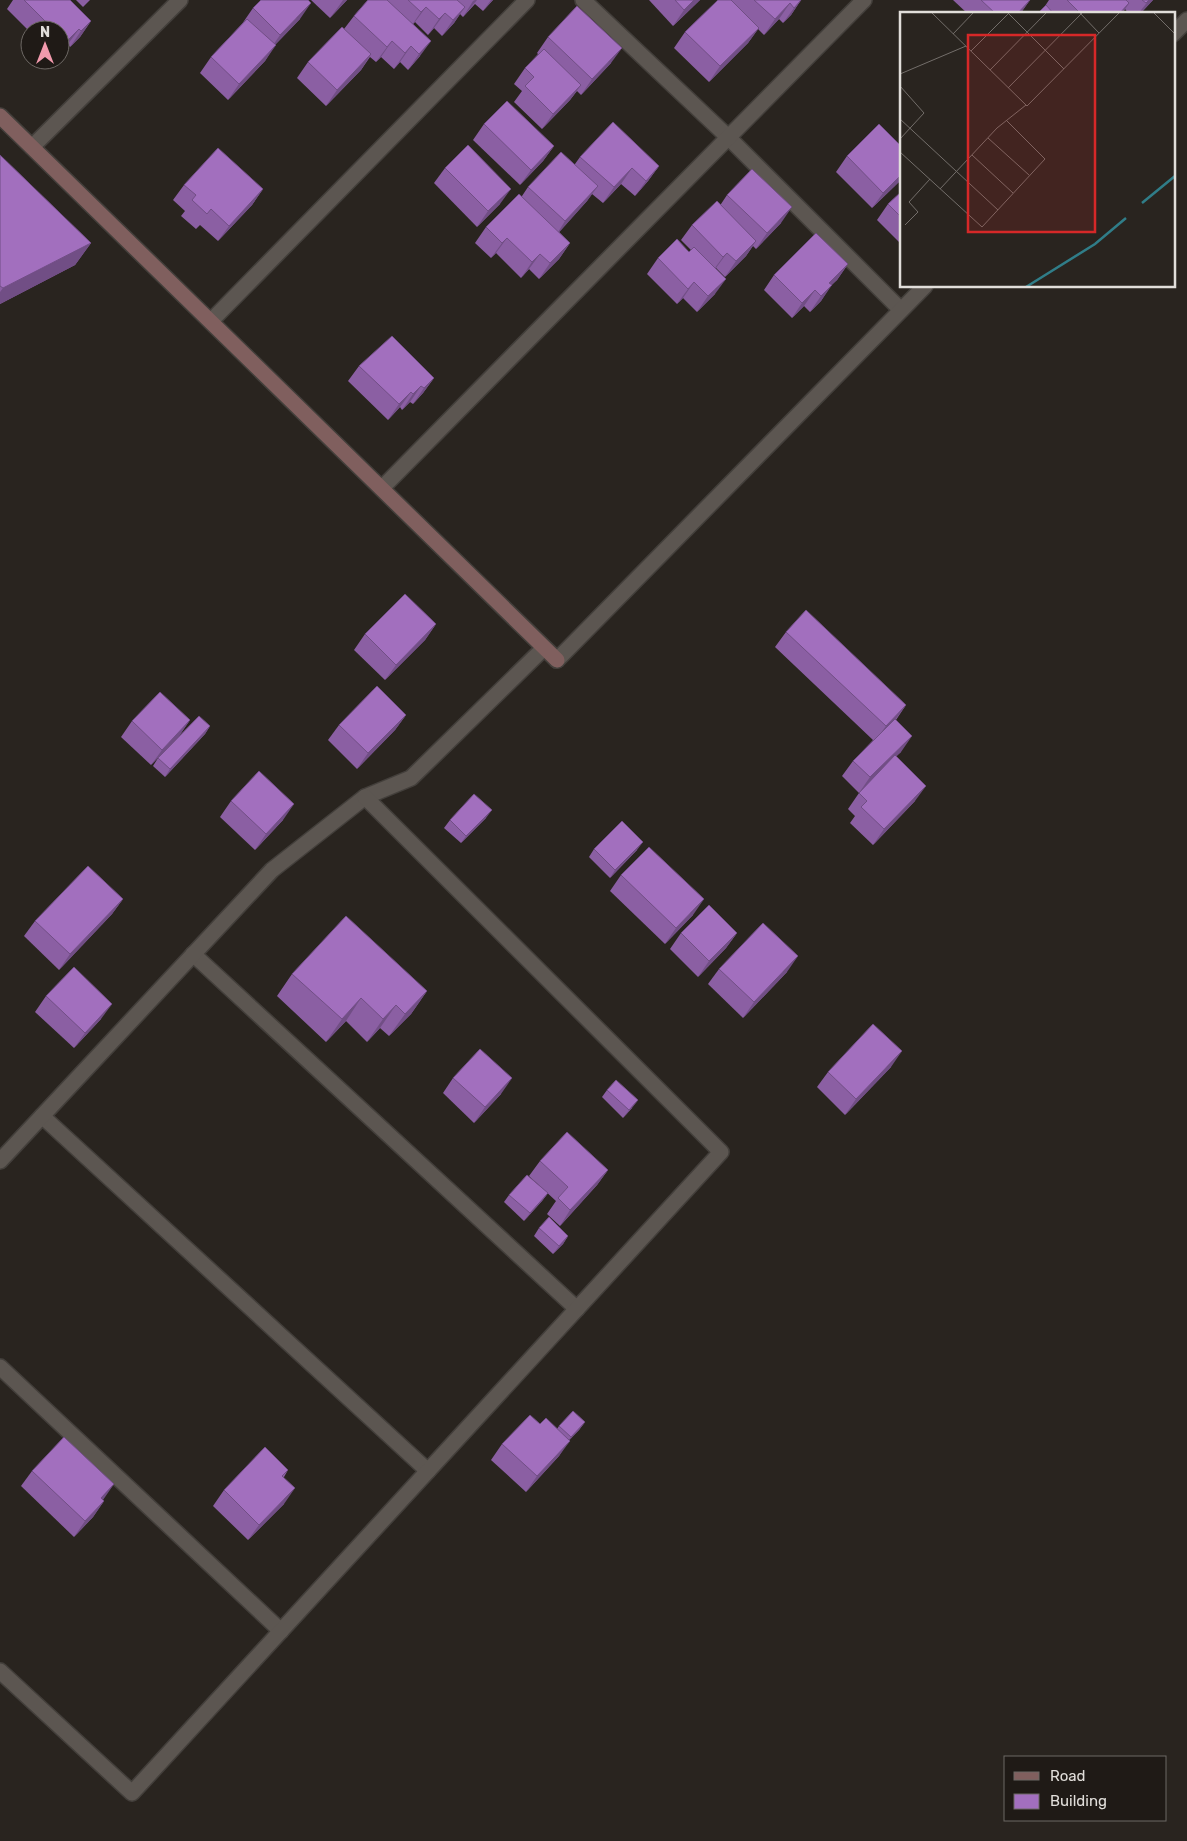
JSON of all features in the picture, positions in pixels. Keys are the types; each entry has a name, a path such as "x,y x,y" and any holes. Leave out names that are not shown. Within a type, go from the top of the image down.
{"street":[{"path":"32,147 180,0"},
{"path":"210,321 527,0"},
{"path":"583,0 728,138 902,310"},
{"path":"382,488 864,0"},
{"path":"1174,33 1187,20"},
{"path":"0,116 557,660 923,288"},
{"path":"0,1161 272,870 365,797 411,778 544,648"},
{"path":"0,1671 132,1793 721,1152 365,797"},
{"path":"193,954 577,1309"},
{"path":"42,1116 428,1471"},
{"path":"0,1367 281,1631"}],"building":[{"path":"24,0 70,0 91,21 70,38 70,20 44,20"},
{"path":"261,0 308,0 311,3 280,35 253,8"},
{"path":"368,0 387,0 431,41 419,54 411,46 405,53 392,41 387,47 354,16"},
{"path":"408,0 457,0 465,7 453,20 445,13 439,19 426,7 421,12"},
{"path":"675,0 694,0 684,10"},
{"path":"718,0 731,0 759,28 720,66 685,32"},
{"path":"754,0 801,0 794,8 790,3 775,19"},
{"path":"981,0 1030,0 1019,12 994,12"},
{"path":"1067,0 1126,0 1129,3 1121,12 1079,12"},
{"path":"1046,5 1052,12 1039,12"},
{"path":"577,6 622,48 592,79 548,37"},
{"path":"247,19 276,45 239,84 211,57"},
{"path":"342,27 371,54 337,90 308,62"},
{"path":"544,49 581,85 553,114 525,86 534,77 525,68"},
{"path":"507,101 554,146 531,170 484,124"},
{"path":"613,122 659,166 646,181 632,168 614,187 580,157"},
{"path":"879,124 900,145 900,176 883,193 847,156"},
{"path":"468,145 511,189 488,211 445,168"},
{"path":"218,148 263,189 229,226 211,209 207,214 192,200 196,195 184,185"},
{"path":"561,152 598,186 565,221 528,187"},
{"path":"0,155 91,243 3,288 0,286"},
{"path":"752,169 792,207 767,233 727,195"},
{"path":"900,193 900,216 888,204"},
{"path":"519,194 570,243 550,263 540,254 532,262 507,238 502,243 486,227"},
{"path":"717,201 756,241 736,261 727,253 723,257 692,225"},
{"path":"816,233 848,264 829,283 832,285 821,296 815,290 802,303 774,275"},
{"path":"677,239 689,252 694,247 726,279 708,296 694,282 688,289 658,258"},
{"path":"392,336 434,378 424,388 421,386 413,394 411,392 399,404 359,366"},
{"path":"405,594 436,624 396,665 365,634"},
{"path":"806,610 906,705 886,726 786,632"},
{"path":"377,686 406,715 368,753 339,725"},
{"path":"160,692 190,720 162,750 132,721"},
{"path":"199,716 210,726 170,769 158,758"},
{"path":"895,719 912,736 870,777 853,761"},
{"path":"895,755 926,786 884,829 861,807 867,801 859,793"},
{"path":"259,771 294,804 266,834 231,801"},
{"path":"474,794 492,810 466,836 450,820"},
{"path":"622,821 643,842 615,870 594,849"},
{"path":"649,847 704,899 676,928 621,875"},
{"path":"88,866 123,899 70,954 35,921"},
{"path":"709,905 737,933 709,961 681,933"},
{"path":"346,916 427,991 405,1014 396,1005 383,1019 361,998 342,1019 292,974"},
{"path":"763,923 798,956 754,1002 719,969"},
{"path":"74,967 112,1004 85,1033 46,996"},
{"path":"873,1024 902,1051 856,1099 828,1072"},
{"path":"480,1049 512,1078 485,1107 453,1078"},
{"path":"616,1080 638,1100 629,1110 607,1090"},
{"path":"567,1132 608,1170 570,1210 558,1198 568,1187 540,1161"},
{"path":"527,1175 548,1193 530,1213 509,1195"},
{"path":"549,1217 568,1236 559,1246 539,1228"},
{"path":"573,1411 585,1422 571,1437 559,1426"},
{"path":"530,1415 540,1424 546,1418 570,1441 537,1476 502,1444"},
{"path":"64,1437 114,1484 101,1498 104,1501 85,1521 32,1471"},
{"path":"265,1447 288,1470 282,1476 295,1488 259,1525 224,1490"}]}
